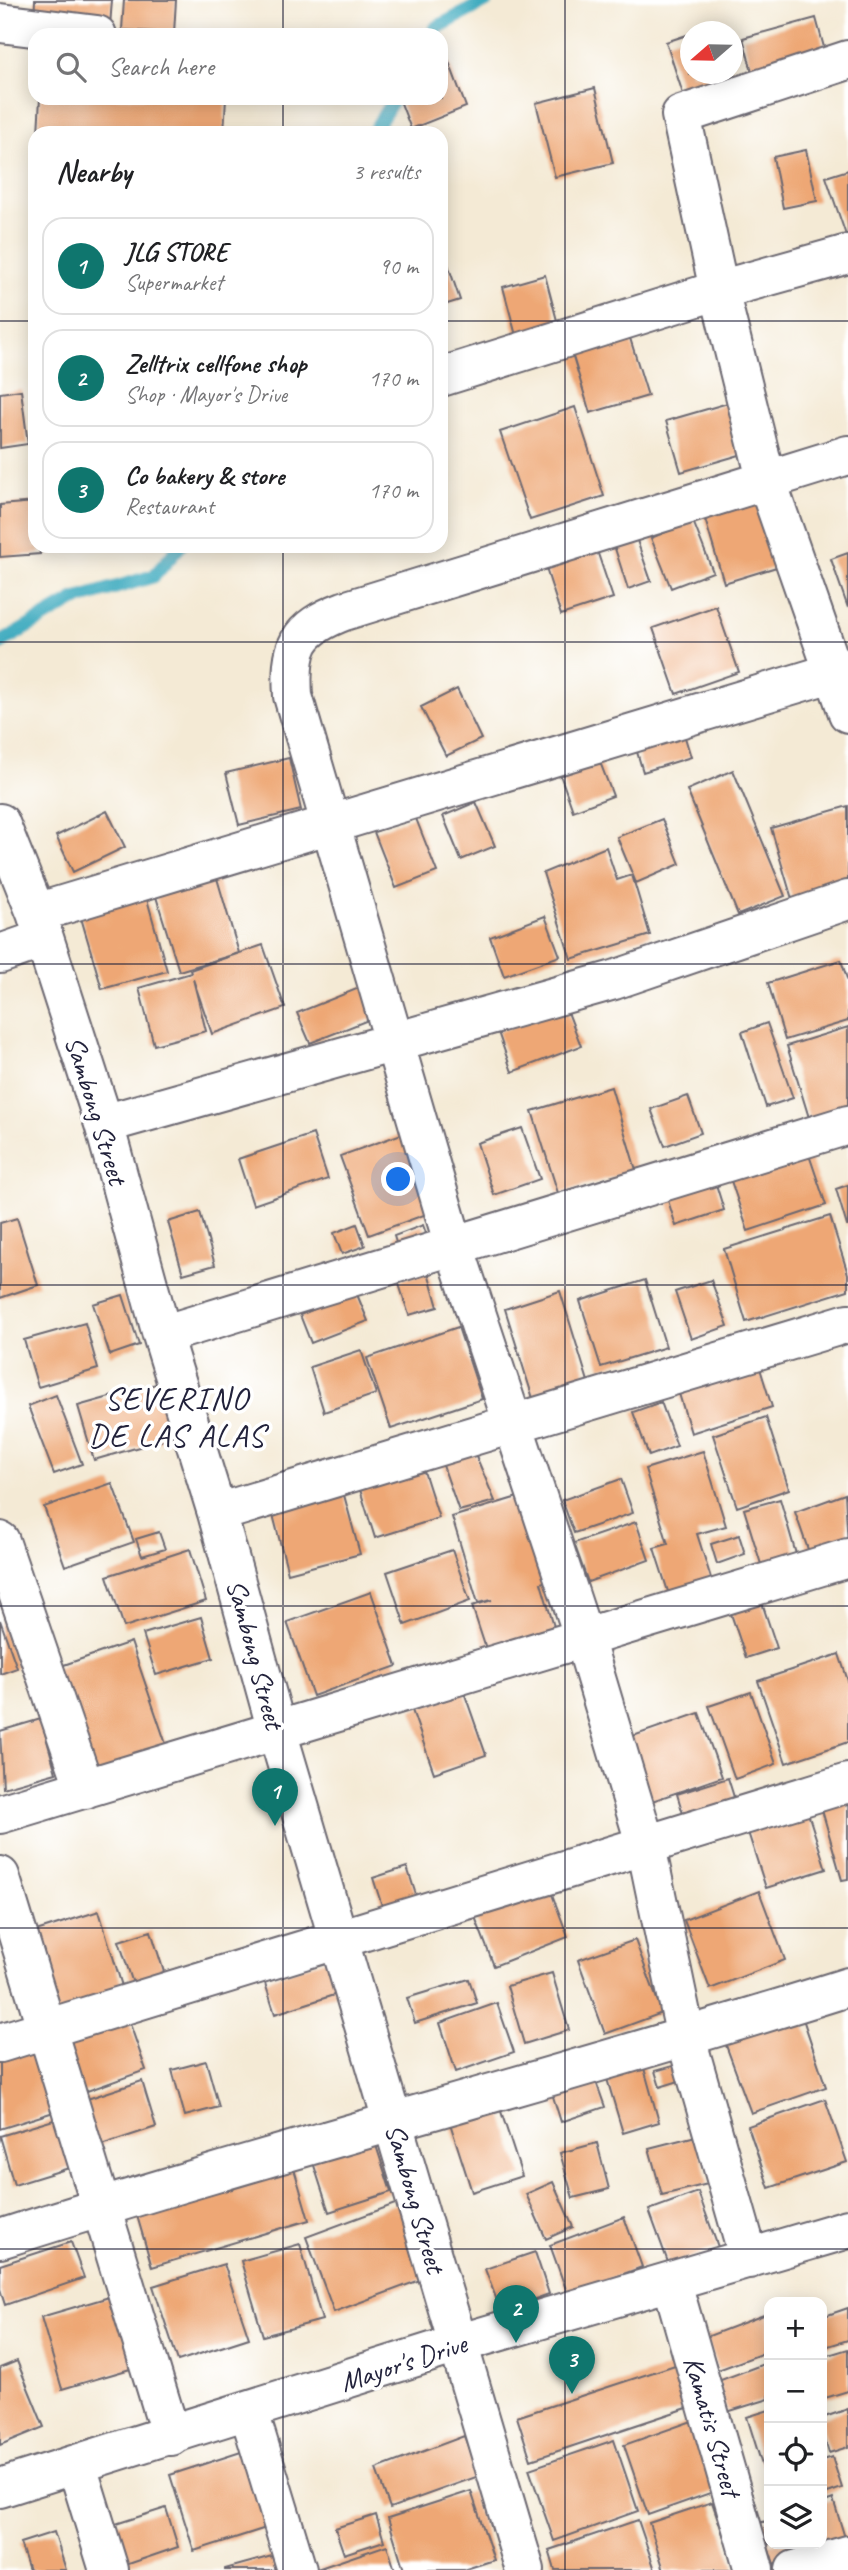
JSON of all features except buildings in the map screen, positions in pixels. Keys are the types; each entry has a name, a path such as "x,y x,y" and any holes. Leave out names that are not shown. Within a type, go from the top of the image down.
{"street":[{"path":"0,23 40,28"},
{"path":"848,60 681,115 719,290 766,479 842,670 848,713"},
{"path":"448,375 719,290 848,254"},
{"path":"749,2259 686,2038 646,1846 584,1638 454,1246 392,1042 293,696 291,664 298,640 318,621 848,455"},
{"path":"0,954 39,926 330,824 842,670"},
{"name":"Sambong Street","path":"0,823 39,926 104,1124 162,1335 217,1513 276,1731 525,2570"},
{"path":"104,1124 614,979 848,900"},
{"path":"162,1335 848,1125"},
{"path":"217,1513 848,1323"},
{"path":"0,1541 6,1582 85,1789"},
{"path":"0,1814 848,1558"},
{"path":"0,2043 848,1783"},
{"path":"0,1876 172,2436"},
{"path":"0,2239 101,2207 686,2038 848,1987"},
{"name":"Mayor's Drive","path":"0,2488 249,2412 457,2344 672,2283 848,2229"},
{"name":"Kamatis Street","path":"672,2283 754,2570"},
{"path":"249,2412 297,2570"},
{"path":"77,2466 109,2570"},
{"path":"795,2570 848,2555"}],"waterway":[{"path":"436,28 488,0"},
{"path":"377,126 390,105"},
{"path":"0,643 74,600 154,576 174,553"}],"place":[{"name":"JLG STORE","path":"275,1826"},
{"name":"Zelltrix cellfone shop","path":"516,2343"},
{"name":"Co bakery & store","path":"572,2394"}],"district":[{"name":"SEVERINO DE LAS ALAS","path":"177,1416"}]}
